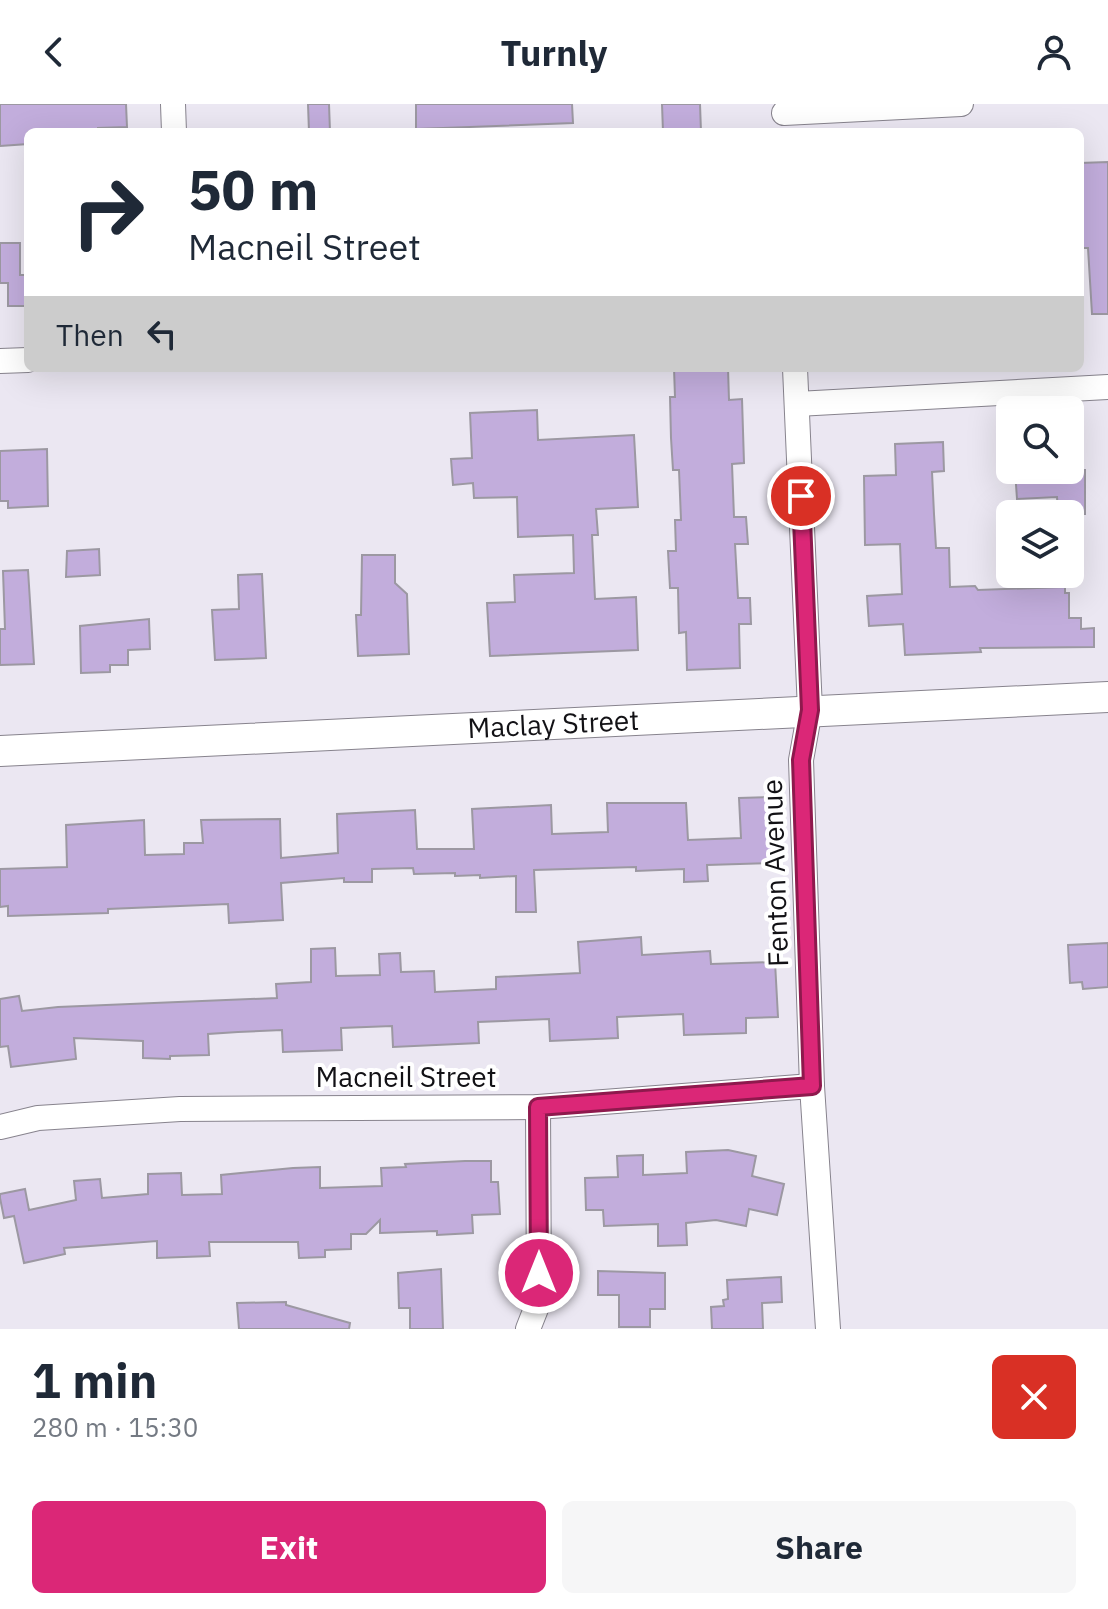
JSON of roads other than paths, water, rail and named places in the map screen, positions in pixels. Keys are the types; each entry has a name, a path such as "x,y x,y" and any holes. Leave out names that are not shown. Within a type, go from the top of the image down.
{"street":[{"path":"173,104 174,128"},
{"path":"785,116 961,104"},
{"path":"0,361 24,360"},
{"name":"Fenton Avenue","path":"795,372 810,710 801,760 812,1086 828,1329"},
{"path":"797,404 1108,387"},
{"name":"Maclay Street","path":"0,751 1108,697"},
{"name":"Macneil Street","path":"0,1127 38,1118 180,1109 538,1107 812,1086"},
{"path":"528,1329 539,1301 538,1107"}]}
